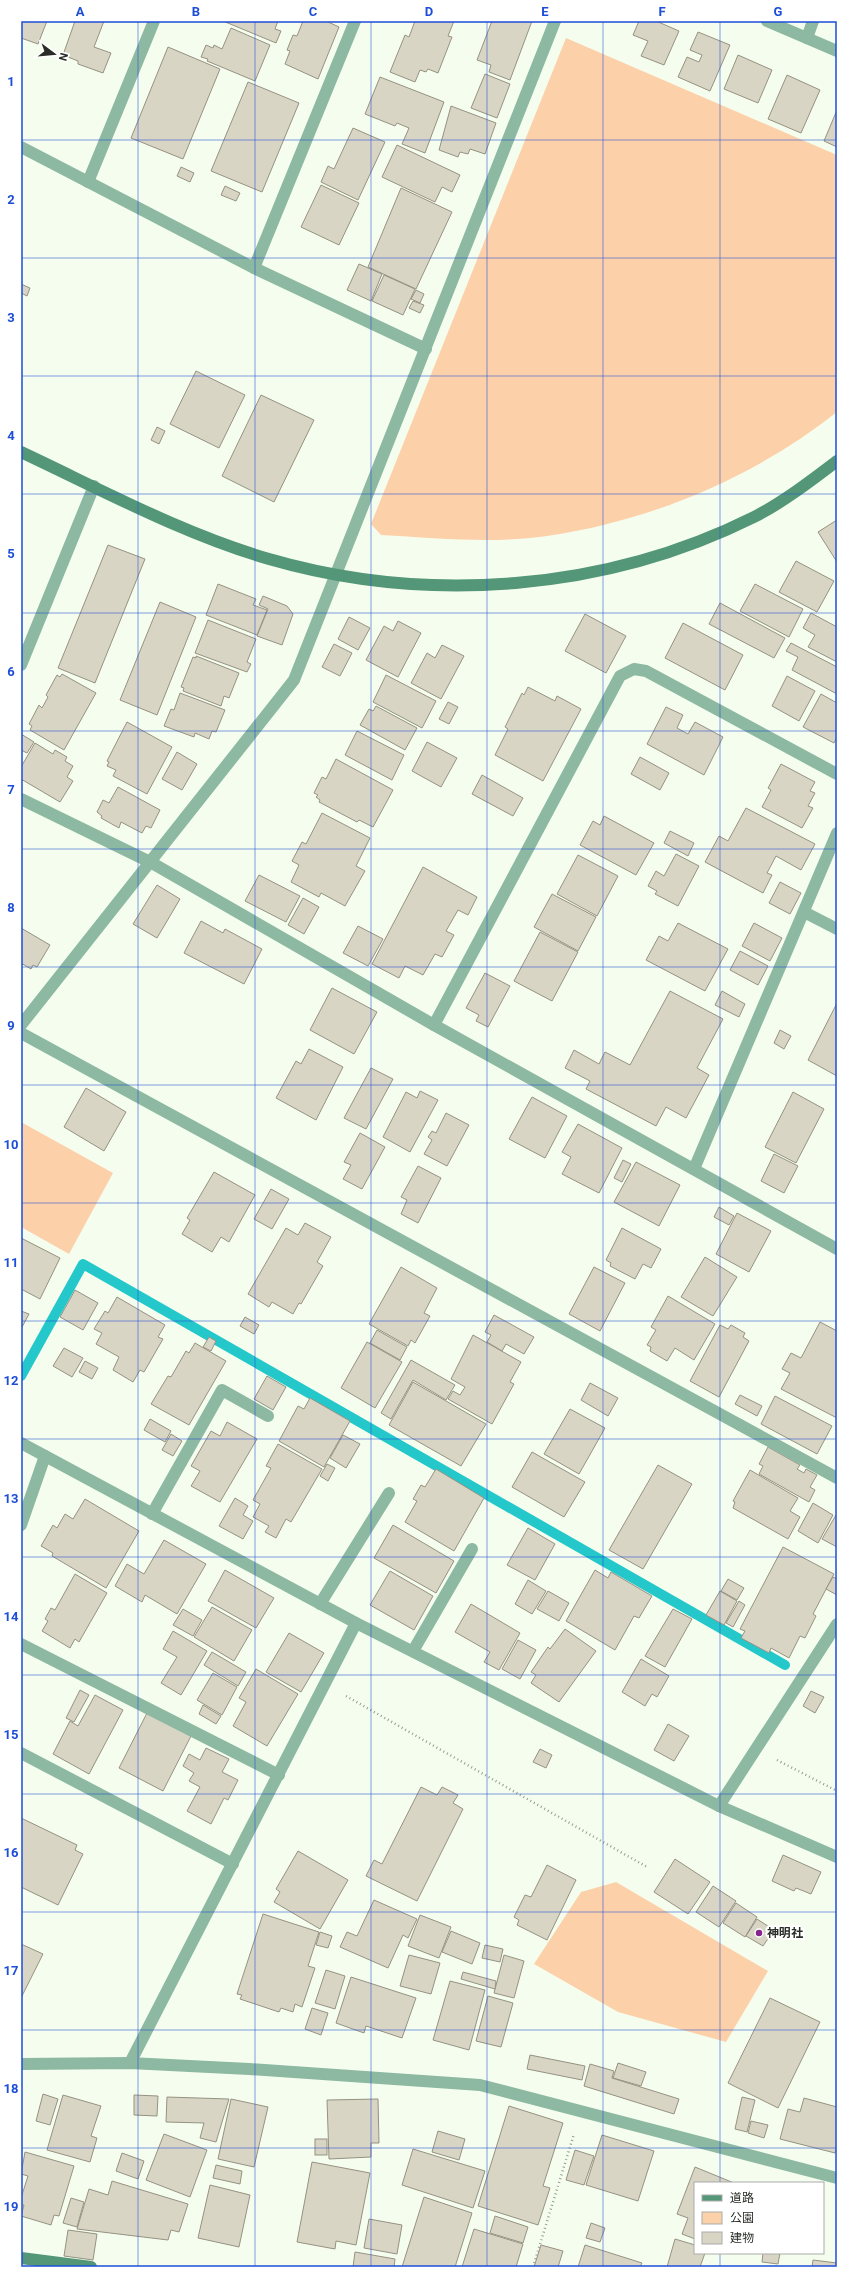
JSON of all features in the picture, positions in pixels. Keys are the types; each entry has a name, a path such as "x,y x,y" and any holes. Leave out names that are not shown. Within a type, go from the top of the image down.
{"street":[{"path":"88,182 154,21"},
{"path":"254,268 355,21"},
{"path":"21,1025 152,863 294,680 555,21"},
{"path":"767,21 837,51"},
{"path":"806,38 813,21"},
{"path":"21,147 254,268 426,349"},
{"path":"21,452 193,532 268,559 336,575 396,584 476,585 551,580 627,565 695,543 756,516 837,461"},
{"path":"21,665 94,486"},
{"path":"434,1025 620,676 634,669 646,671 837,774"},
{"path":"21,799 152,863 434,1025 837,1249"},
{"path":"694,1169 837,833"},
{"path":"804,912 837,929"},
{"path":"21,1033 837,1478"},
{"path":"152,1514 222,1390 268,1416"},
{"path":"21,1443 320,1604 413,1652 719,1806 837,1857"},
{"path":"21,1525 45,1456"},
{"path":"320,1604 389,1493"},
{"path":"413,1652 472,1549"},
{"path":"130,2063 356,1623"},
{"path":"719,1806 837,1624"},
{"path":"21,1644 279,1775"},
{"path":"21,1753 233,1864"},
{"path":"21,2064 130,2063 249,2069 480,2085 581,2110 837,2178"},
{"path":"21,2258 91,2267"}],"path":[{"path":"325,1684 647,1867"},
{"path":"756,1749 837,1790"},
{"path":"533,2267 581,2110"}],"green space":[{"path":"566,38 837,155 837,412 772,457 737,476 700,493 625,519 586,529 547,536 506,540 464,540 381,535 371,524"},
{"path":"21,1122 113,1173 69,1254 21,1227"},
{"path":"616,1882 768,1971 726,2042 618,2012 534,1964 581,1892"}],"building":[{"path":"21,21 47,21 38,44 21,38"},
{"path":"75,21 104,21 94,47 111,53 103,73 78,64 78,61 63,55"},
{"path":"223,21 278,21 275,29 281,31 276,43"},
{"path":"303,21 326,21 339,27 318,79 285,64 290,51 287,50 293,35 297,36"},
{"path":"415,21 454,21 448,36 452,37 438,73 428,69 426,72 420,70 415,82 390,72 405,35 409,37"},
{"path":"492,21 532,21 510,80 489,72 491,65 477,60"},
{"path":"639,21 656,21 679,31 664,65 641,56 648,41 633,35"},
{"path":"231,28 270,45 255,81 207,61 208,59 201,57 206,45 213,48 214,45 222,49"},
{"path":"698,32 730,45 710,91 678,77 687,57 699,62 702,55 690,50"},
{"path":"168,47 220,69 183,159 131,138"},
{"path":"738,55 772,70 758,103 724,89"},
{"path":"485,74 510,84 497,118 471,108"},
{"path":"787,75 820,90 801,133 768,119"},
{"path":"380,77 444,102 425,153 402,144 409,128 397,123 395,126 365,114"},
{"path":"248,82 299,103 262,192 211,171"},
{"path":"451,106 496,123 485,154 470,149 468,154 460,152 458,157 439,150"},
{"path":"837,110 837,147 824,141"},
{"path":"353,128 385,142 358,200 321,182 328,166 334,169"},
{"path":"397,145 460,175 452,192 442,187 435,202 382,177"},
{"path":"181,167 194,173 190,182 177,176"},
{"path":"321,185 359,203 339,245 301,227"},
{"path":"225,186 240,193 236,201 221,195"},
{"path":"401,188 452,212 416,289 368,267"},
{"path":"359,264 382,274 371,301 347,290"},
{"path":"384,275 415,289 403,315 372,301"},
{"path":"21,284 30,288 27,296 21,293"},
{"path":"416,290 424,294 420,303 411,299"},
{"path":"413,301 424,305 420,313 409,308"},
{"path":"196,371 245,395 219,448 170,424"},
{"path":"261,395 314,420 274,502 222,476"},
{"path":"157,427 165,431 159,444 151,440"},
{"path":"837,520 837,562 818,532"},
{"path":"108,545 145,559 95,683 58,668"},
{"path":"796,561 834,581 817,612 779,592"},
{"path":"218,584 256,599 253,605 267,610 257,635 206,615"},
{"path":"755,584 803,609 789,637 740,611"},
{"path":"263,596 287,606 293,614 282,645 257,636 268,609 259,605"},
{"path":"160,602 196,617 157,715 120,700"},
{"path":"720,603 785,638 774,658 709,624"},
{"path":"811,613 837,627 837,662 808,647 815,635 803,628"},
{"path":"585,614 626,636 606,673 565,651"},
{"path":"349,617 370,628 358,650 338,639"},
{"path":"208,620 256,639 247,662 251,664 247,672 195,653"},
{"path":"398,621 421,633 398,677 366,660 384,626 393,631"},
{"path":"683,623 743,655 725,690 665,658"},
{"path":"791,643 837,667 837,694 792,670 798,657 786,651"},
{"path":"334,644 352,653 340,676 322,667"},
{"path":"442,645 464,656 441,699 411,683 427,653 435,658"},
{"path":"196,656 239,673 229,698 224,696 221,706 183,691 184,688 181,687 193,657 196,658"},
{"path":"62,674 96,693 64,750 30,730 32,726 29,724 39,705 42,708 48,697 46,695 57,675 60,677"},
{"path":"386,675 436,701 422,728 373,702"},
{"path":"787,676 815,691 799,721 772,706"},
{"path":"528,687 555,701 557,696 581,709 543,781 495,755 508,729 505,727 522,693 524,695"},
{"path":"180,693 225,710 216,732 212,731 209,739 195,733 194,737 164,726 171,709 174,710"},
{"path":"821,694 837,703 837,737 834,743 803,727"},
{"path":"448,702 458,707 449,724 439,719"},
{"path":"376,706 417,728 405,750 360,725 369,709 373,711"},
{"path":"666,707 683,715 677,728 688,734 695,722 723,737 704,775 647,744"},
{"path":"127,722 172,747 147,794 113,776 116,770 107,766 109,762 107,761"},
{"path":"357,731 404,755 392,780 345,755"},
{"path":"21,734 34,742 27,753 21,750"},
{"path":"427,742 457,758 441,787 412,771"},
{"path":"35,743 53,754 55,750 67,757 65,761 73,766 67,777 73,781 60,802 21,779 21,767"},
{"path":"177,752 197,764 182,790 162,779"},
{"path":"640,757 669,773 660,790 631,774"},
{"path":"336,759 393,790 373,827 359,820 357,822 319,802 320,800 316,797 318,795 314,793 322,777 326,779"},
{"path":"781,764 815,782 810,791 815,793 808,806 813,808 802,828 762,807 771,790 768,788"},
{"path":"482,775 523,798 513,816 472,794"},
{"path":"118,787 160,810 151,828 146,826 142,833 121,822 119,828 101,818 102,816 97,812 103,800 109,803"},
{"path":"746,808 815,844 801,870 776,856 767,873 772,875 763,893 705,862 719,836 728,841"},
{"path":"322,813 370,838 356,866 365,871 345,906 321,893 319,897 291,882 299,865 292,861 302,842 306,844"},
{"path":"604,816 654,843 636,875 580,845 593,821 600,825"},
{"path":"670,831 694,843 688,856 664,843"},
{"path":"676,854 699,866 678,906 655,894 657,891 648,886 656,871 664,876"},
{"path":"578,855 618,876 597,916 557,894"},
{"path":"423,867 477,897 468,915 458,910 446,931 454,935 442,957 435,954 423,975 405,966 399,978 372,964"},
{"path":"259,875 300,896 286,922 245,901"},
{"path":"780,882 801,893 790,914 769,903"},
{"path":"157,885 180,899 157,938 133,924"},
{"path":"552,894 596,917 578,951 534,927"},
{"path":"303,898 319,907 304,934 288,925"},
{"path":"201,921 223,933 225,929 262,949 244,984 184,953"},
{"path":"678,923 728,949 705,991 646,960 659,936 668,941"},
{"path":"754,923 782,938 770,961 742,946"},
{"path":"358,926 383,939 368,966 343,953"},
{"path":"21,928 50,945 37,967 33,965 31,969 21,963"},
{"path":"540,932 578,952 552,1001 514,981"},
{"path":"740,951 768,966 758,985 730,970"},
{"path":"485,973 510,986 488,1027 476,1021 479,1015 466,1008"},
{"path":"332,988 377,1012 354,1054 310,1030"},
{"path":"670,991 723,1019 697,1068 709,1075 686,1118 666,1107 656,1126 586,1089 590,1081 565,1068 574,1050 599,1064 605,1052 630,1065"},
{"path":"722,991 745,1004 739,1017 715,1005"},
{"path":"837,1003 837,1076 808,1060"},
{"path":"780,1030 791,1036 784,1049 774,1043"},
{"path":"309,1049 343,1067 316,1120 276,1098 296,1061 301,1064"},
{"path":"371,1068 393,1079 366,1129 344,1118"},
{"path":"86,1088 126,1112 104,1151 64,1127"},
{"path":"420,1091 438,1100 410,1152 383,1137 406,1092 417,1098"},
{"path":"793,1092 824,1109 796,1163 765,1147"},
{"path":"532,1097 567,1116 545,1158 509,1139"},
{"path":"446,1113 469,1125 447,1166 424,1154 432,1140 428,1137 432,1131 436,1133"},
{"path":"578,1124 622,1148 599,1193 562,1174 571,1157 562,1152"},
{"path":"360,1133 385,1147 362,1189 343,1179 351,1165 344,1162"},
{"path":"774,1154 798,1166 784,1193 761,1181"},
{"path":"623,1160 631,1164 622,1182 614,1178"},
{"path":"636,1162 680,1185 659,1226 614,1202"},
{"path":"418,1166 441,1178 418,1223 401,1214 407,1200 401,1197"},
{"path":"214,1172 255,1195 229,1242 221,1237 212,1252 182,1234 190,1220 187,1218"},
{"path":"271,1189 289,1199 272,1229 254,1219"},
{"path":"719,1207 734,1216 729,1225 714,1217"},
{"path":"737,1213 771,1231 749,1272 716,1254"},
{"path":"305,1223 331,1237 317,1262 323,1266 301,1304 299,1303 293,1314 272,1302 269,1307 248,1294 286,1228 298,1235"},
{"path":"622,1228 661,1249 651,1268 643,1264 635,1279 610,1266 611,1263 606,1260"},
{"path":"21,1238 60,1258 40,1299 21,1289"},
{"path":"705,1257 737,1277 713,1316 681,1297"},
{"path":"401,1267 437,1288 424,1313 430,1316 415,1343 411,1340 408,1346 369,1324"},
{"path":"594,1267 625,1283 600,1331 569,1314"},
{"path":"75,1290 98,1303 83,1330 60,1317"},
{"path":"668,1296 715,1324 694,1360 675,1348 667,1361 650,1351 651,1347 647,1345 656,1330 651,1327"},
{"path":"117,1297 165,1325 158,1337 163,1339 144,1372 140,1370 133,1382 113,1370 119,1357 96,1344 102,1333 94,1329 105,1311 108,1313"},
{"path":"21,1311 29,1314 21,1329"},
{"path":"494,1315 534,1337 524,1354 506,1344 502,1351 487,1342 491,1335 485,1332"},
{"path":"245,1317 259,1325 254,1334 240,1326"},
{"path":"820,1322 837,1331 837,1418 781,1389 790,1373 782,1369 791,1353 801,1358"},
{"path":"720,1325 728,1329 731,1325 745,1333 743,1337 749,1341 719,1397 690,1381"},
{"path":"377,1330 407,1347 400,1360 370,1343"},
{"path":"473,1335 521,1362 510,1382 514,1384 492,1424 448,1399 453,1391 460,1395 465,1387 451,1379"},
{"path":"209,1337 216,1341 211,1351 203,1347"},
{"path":"367,1342 402,1362 375,1408 341,1388"},
{"path":"195,1343 226,1361 189,1425 151,1404 168,1376 171,1377 186,1351 189,1353"},
{"path":"64,1348 83,1358 72,1377 53,1366"},
{"path":"411,1360 455,1385 446,1400 413,1380 391,1419 381,1413"},
{"path":"85,1361 98,1368 92,1379 79,1372"},
{"path":"267,1376 286,1387 273,1410 254,1399"},
{"path":"413,1382 486,1424 461,1466 389,1425"},
{"path":"590,1383 618,1398 608,1416 581,1400"},
{"path":"740,1395 762,1406 757,1416 735,1404"},
{"path":"775,1396 832,1426 817,1454 761,1424"},
{"path":"310,1398 350,1421 324,1467 279,1441 298,1406 304,1409"},
{"path":"570,1409 605,1428 579,1474 544,1454"},
{"path":"150,1419 171,1431 165,1442 144,1430"},
{"path":"227,1422 257,1439 220,1502 191,1486 200,1471 191,1466 211,1431 220,1436"},
{"path":"171,1434 182,1441 173,1456 162,1450"},
{"path":"343,1435 360,1444 346,1468 330,1458"},
{"path":"278,1444 322,1469 291,1522 286,1519 276,1538 265,1532 269,1526 253,1517 260,1504 253,1500 271,1468 266,1466"},
{"path":"768,1447 800,1465 797,1469 804,1473 806,1469 817,1475 810,1487 815,1490 809,1502 759,1474 763,1466 759,1464"},
{"path":"532,1452 585,1482 564,1517 512,1487"},
{"path":"327,1464 335,1468 328,1481 320,1476"},
{"path":"658,1465 692,1484 643,1569 609,1550"},
{"path":"436,1469 484,1498 454,1551 405,1522 417,1501 413,1499 421,1485 425,1487"},
{"path":"750,1470 798,1498 790,1511 800,1517 788,1539 733,1508 735,1502 733,1501"},
{"path":"235,1498 248,1506 243,1515 253,1521 243,1539 219,1526"},
{"path":"85,1499 139,1531 106,1588 52,1556 53,1553 41,1546 53,1525 57,1528 65,1514 73,1519"},
{"path":"813,1503 833,1515 818,1543 798,1531"},
{"path":"836,1515 837,1516 837,1547 822,1539"},
{"path":"393,1525 454,1561 436,1593 374,1558"},
{"path":"528,1528 555,1544 535,1580 507,1565"},
{"path":"164,1540 206,1564 177,1614 145,1595 142,1602 115,1586 127,1564 144,1574"},
{"path":"783,1547 834,1574 813,1614 816,1616 805,1638 800,1636 789,1658 771,1648 769,1653 741,1638 745,1631 740,1629"},
{"path":"225,1570 274,1598 256,1628 208,1601"},
{"path":"595,1570 608,1578 611,1572 652,1596 639,1618 634,1616 615,1650 566,1621"},
{"path":"390,1571 433,1596 414,1630 370,1605"},
{"path":"75,1574 107,1593 79,1642 75,1639 70,1648 42,1631 48,1621 45,1619 51,1608 55,1610"},
{"path":"833,1577 837,1579 837,1595 826,1589"},
{"path":"728,1579 744,1588 737,1600 721,1591"},
{"path":"528,1580 546,1591 532,1614 515,1604"},
{"path":"548,1591 569,1603 559,1621 537,1609"},
{"path":"720,1591 737,1601 724,1625 706,1615"},
{"path":"739,1601 745,1605 733,1627 726,1623"},
{"path":"471,1604 520,1633 499,1670 484,1662 490,1652 455,1632"},
{"path":"212,1607 252,1630 234,1661 194,1637"},
{"path":"183,1609 202,1620 193,1636 173,1625"},
{"path":"673,1609 692,1619 665,1667 645,1656"},
{"path":"565,1629 596,1651 559,1702 531,1683 536,1675 531,1672 548,1647 550,1649"},
{"path":"173,1631 207,1651 181,1695 161,1683 177,1657 163,1649"},
{"path":"289,1633 324,1653 301,1692 266,1672"},
{"path":"518,1640 536,1650 520,1679 502,1669"},
{"path":"212,1652 246,1672 238,1686 204,1665"},
{"path":"641,1659 669,1676 657,1697 652,1694 645,1706 622,1692"},
{"path":"256,1669 298,1694 267,1746 233,1726 246,1702 239,1698"},
{"path":"213,1673 237,1687 222,1715 197,1700"},
{"path":"80,1690 89,1695 74,1722 66,1718"},
{"path":"811,1691 824,1697 815,1713 803,1706"},
{"path":"95,1695 123,1710 89,1774 53,1754 70,1721 78,1726"},
{"path":"203,1705 221,1716 216,1724 199,1714"},
{"path":"147,1713 191,1736 163,1791 119,1768"},
{"path":"668,1724 689,1736 674,1761 654,1750"},
{"path":"206,1748 229,1759 222,1772 238,1780 228,1800 224,1798 211,1824 187,1811 200,1787 189,1781 194,1773 183,1766 189,1754 200,1760"},
{"path":"540,1749 552,1755 546,1768 533,1762"},
{"path":"421,1787 437,1795 442,1787 458,1795 453,1803 463,1809 417,1901 366,1876 374,1860 382,1864"},
{"path":"21,1818 77,1845 75,1850 83,1854 58,1905 21,1887"},
{"path":"298,1851 348,1880 320,1929 274,1902 280,1892 276,1889"},
{"path":"783,1855 821,1872 811,1894 796,1888 794,1891 772,1881"},
{"path":"675,1859 710,1882 688,1914 654,1892"},
{"path":"547,1865 576,1880 547,1940 517,1925 519,1920 514,1917 525,1895 531,1897"},
{"path":"713,1886 736,1901 719,1927 696,1912"},
{"path":"374,1900 417,1919 408,1938 403,1935 388,1968 340,1947 347,1932 357,1936"},
{"path":"736,1903 757,1917 745,1937 723,1923"},
{"path":"263,1914 319,1932 308,1966 315,1968 302,2007 295,2004 293,2012 281,2008 279,2012 240,1999 242,1995 237,1994"},
{"path":"420,1915 451,1927 439,1958 408,1946"},
{"path":"757,1919 774,1930 763,1946 746,1936"},
{"path":"451,1931 480,1943 472,1964 442,1952"},
{"path":"320,1932 332,1936 328,1948 316,1945"},
{"path":"21,1944 43,1954 21,1998"},
{"path":"485,1945 503,1949 500,1962 482,1958"},
{"path":"409,1955 440,1963 431,1994 400,1986"},
{"path":"504,1955 524,1961 514,1998 494,1993"},
{"path":"326,1970 345,1976 335,2009 315,2003"},
{"path":"463,1972 496,1981 495,1989 461,1979"},
{"path":"351,1977 416,1998 402,2038 366,2026 364,2033 336,2023"},
{"path":"450,1981 485,1990 469,2050 433,2040"},
{"path":"488,1996 513,2003 501,2047 476,2041"},
{"path":"770,1998 820,2022 778,2108 728,2083"},
{"path":"312,2008 328,2013 321,2035 305,2029"},
{"path":"530,2055 585,2066 582,2080 527,2069"},
{"path":"618,2063 646,2072 641,2086 613,2078"},
{"path":"590,2064 614,2071 612,2078 679,2099 674,2114 584,2086"},
{"path":"43,2094 58,2099 50,2125 36,2121"},
{"path":"63,2095 101,2106 91,2136 97,2138 90,2162 47,2150"},
{"path":"134,2095 158,2096 157,2116 134,2115"},
{"path":"167,2097 229,2099 216,2142 200,2138 204,2123 166,2122"},
{"path":"742,2097 755,2100 747,2132 735,2129"},
{"path":"804,2098 837,2107 837,2146 835,2153 780,2139 788,2109 800,2112"},
{"path":"231,2099 268,2107 254,2167 218,2159"},
{"path":"378,2099 379,2143 371,2143 371,2157 329,2159 327,2100"},
{"path":"509,2106 563,2123 543,2186 550,2188 538,2225 478,2206"},
{"path":"751,2121 768,2125 764,2138 748,2133"},
{"path":"438,2131 465,2139 459,2160 432,2152"},
{"path":"164,2134 207,2150 190,2197 146,2180"},
{"path":"602,2135 654,2151 638,2201 586,2185"},
{"path":"315,2139 327,2139 327,2155 315,2155"},
{"path":"413,2149 485,2171 473,2208 402,2185"},
{"path":"575,2150 594,2156 584,2185 566,2180"},
{"path":"25,2152 74,2166 59,2216 54,2215 51,2225 21,2216 24,2205 21,2205 21,2198 28,2176 21,2174"},
{"path":"122,2153 144,2161 138,2179 116,2171"},
{"path":"312,2162 370,2173 356,2245 336,2241 335,2249 297,2242"},
{"path":"216,2165 242,2171 240,2184 213,2178"},
{"path":"695,2167 732,2182 694,2182 694,2239 682,2234 688,2218 677,2214"},
{"path":"112,2181 188,2204 179,2232 171,2230 168,2240 77,2229 89,2189 108,2195"},
{"path":"210,2185 250,2195 239,2247 198,2238"},
{"path":"424,2197 472,2213 455,2267 402,2267"},
{"path":"71,2198 84,2202 77,2227 63,2223"},
{"path":"495,2216 528,2227 523,2243 490,2233"},
{"path":"369,2219 402,2225 397,2254 364,2248"},
{"path":"591,2223 605,2228 600,2242 586,2238"},
{"path":"474,2229 523,2244 516,2267 462,2267"},
{"path":"68,2230 97,2234 93,2260 64,2256"},
{"path":"675,2239 694,2245 694,2254 705,2254 700,2267 667,2267"},
{"path":"541,2245 563,2251 558,2267 534,2267"},
{"path":"585,2245 642,2263 640,2267 578,2267"},
{"path":"355,2252 395,2259 394,2267 353,2267"},
{"path":"763,2254 780,2254 778,2264 762,2262"},
{"path":"813,2260 837,2263 837,2267 812,2267"}],"waterway":[{"path":"21,1376 83,1264 785,1665"}],"place":[{"name":"神明社","path":"759,1933"}]}
